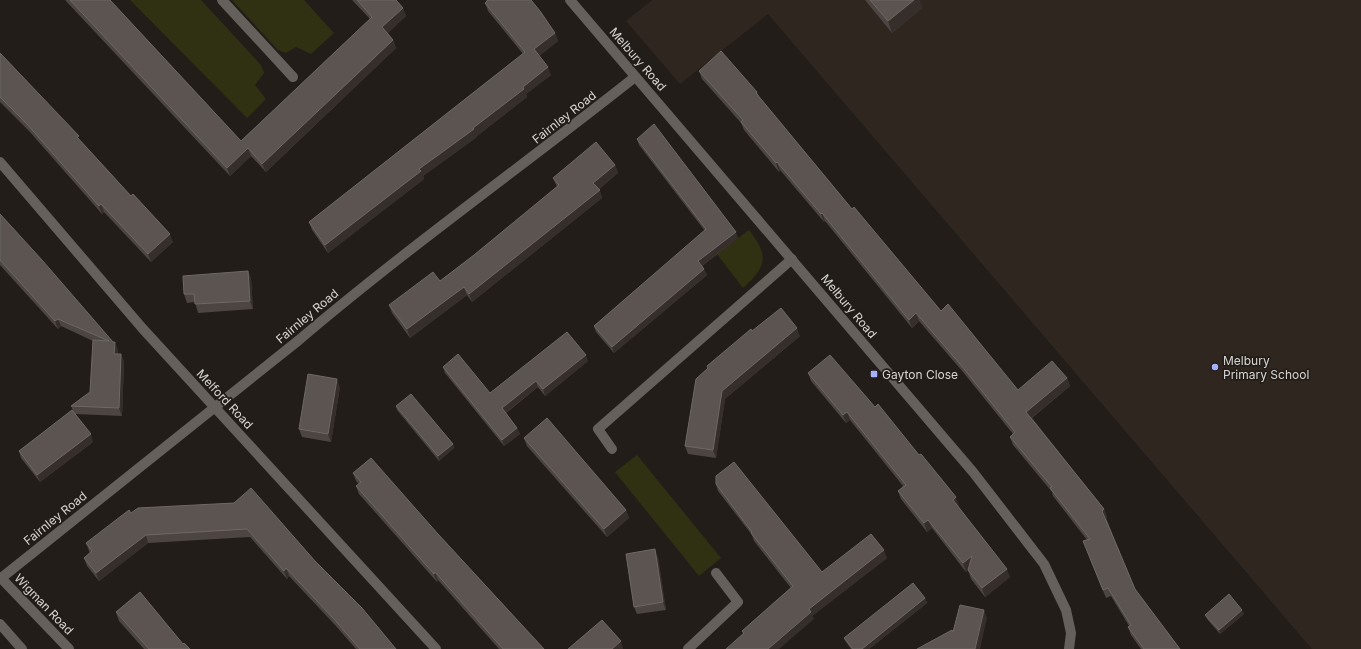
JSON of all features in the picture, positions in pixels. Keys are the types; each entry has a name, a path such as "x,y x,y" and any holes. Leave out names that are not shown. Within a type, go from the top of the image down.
{"street":[{"path":"222,0 293,77"},
{"name":"Melbury Road","path":"570,0 973,472 1044,564 1066,610 1071,633 1069,649"},
{"name":"Fairnley Road","path":"0,578 215,408 347,299 541,152 635,77"},
{"name":"Melford Road","path":"0,162 143,329 436,649"},
{"path":"612,449 598,429 792,259"},
{"path":"688,649 738,602 716,573"},
{"name":"Wigman Road","path":"0,578 69,649"},
{"path":"0,624 22,649"}],"shaded area":[{"path":"130,0 201,0 261,65 264,73 255,85 266,99 247,118"},
{"path":"232,0 304,0 334,33 311,54 296,47 286,53 278,50"},
{"name":"Melbury Primary School","path":"652,0 1361,0 1361,649 1312,649 768,14 680,84 626,21"},
{"path":"749,230 760,247 762,260 761,267 757,273 743,288 717,254"},
{"path":"637,455 721,558 699,576 615,472"}],"building":[{"path":"70,0 110,0 241,141 372,17 357,0 396,0 403,8 382,27 393,40 262,164 248,148 227,168"},
{"path":"488,0 531,0 555,33 534,49 548,67 523,87 524,89 473,128 474,129 419,169 421,171 325,245 309,222 525,52 485,3"},
{"path":"870,0 914,0 888,21"},
{"path":"721,51 757,92 756,93 852,209 854,207 941,311 948,304 1018,390 1052,361 1067,378 1026,412 1104,509 1102,511 1135,589 1180,649 1144,649 1128,627 1131,625 1108,588 1103,590 1083,541 1090,539 1050,488 1052,487 1010,437 1015,432 960,364 916,313 909,320 822,213 821,214 777,162 776,163 741,122 743,120 699,71"},
{"path":"0,53 79,136 77,137 131,196 133,194 170,234 148,254 101,204 99,206 26,123 0,97"},
{"path":"654,124 736,232 698,261 704,269 612,347 594,326 706,229 637,139"},
{"path":"596,142 615,165 593,183 600,190 469,294 464,287 407,329 389,305 433,272 440,281 474,255 559,185 553,178"},
{"path":"0,214 113,342 115,342 114,354 121,354 119,408 71,406 90,392 93,340 109,341 58,319 55,321 0,260"},
{"path":"248,271 250,301 195,304 194,294 184,294 183,276"},
{"path":"781,308 797,328 722,391 713,450 685,446 696,379 708,368 707,366 751,329 752,331"},
{"path":"567,332 586,355 543,389 536,381 502,408 517,428 502,440 443,367 458,354 490,393"},
{"path":"830,355 875,407 878,404 919,455 921,454 956,497 953,500 1007,569 982,588 968,570 972,556 963,563 928,520 924,523 898,491 906,485 847,412 843,415 808,373"},
{"path":"308,374 337,379 328,434 299,429"},
{"path":"411,394 453,444 438,456 396,406"},
{"path":"72,410 91,434 37,475 19,451"},
{"path":"547,418 626,510 604,529 524,438"},
{"path":"371,458 438,534 544,649 503,649 435,572 434,574 356,486 361,482 353,473"},
{"path":"734,462 822,572 871,534 884,550 809,609 811,612 768,649 726,649 744,633 742,631 793,586 751,533 752,532 716,484 716,476"},
{"path":"251,488 315,561 362,608 396,649 360,649 286,568 284,571 247,529 146,535 96,573 84,558 92,551 86,543 129,510 131,513 138,508 234,503"},
{"path":"655,549 663,602 634,607 626,554"},
{"path":"913,583 925,598 862,649 853,649 844,638"},
{"path":"140,592 183,644 184,643 190,649 149,649 116,612"},
{"path":"1229,594 1242,610 1219,630 1205,615"},
{"path":"960,605 984,610 975,649 917,649 952,630 953,632"},
{"path":"602,620 621,641 612,649 568,649"}],"place":[{"name":"Melbury Primary School","path":"1215,367"},
{"name":"Gayton Close","path":"874,374"}]}
